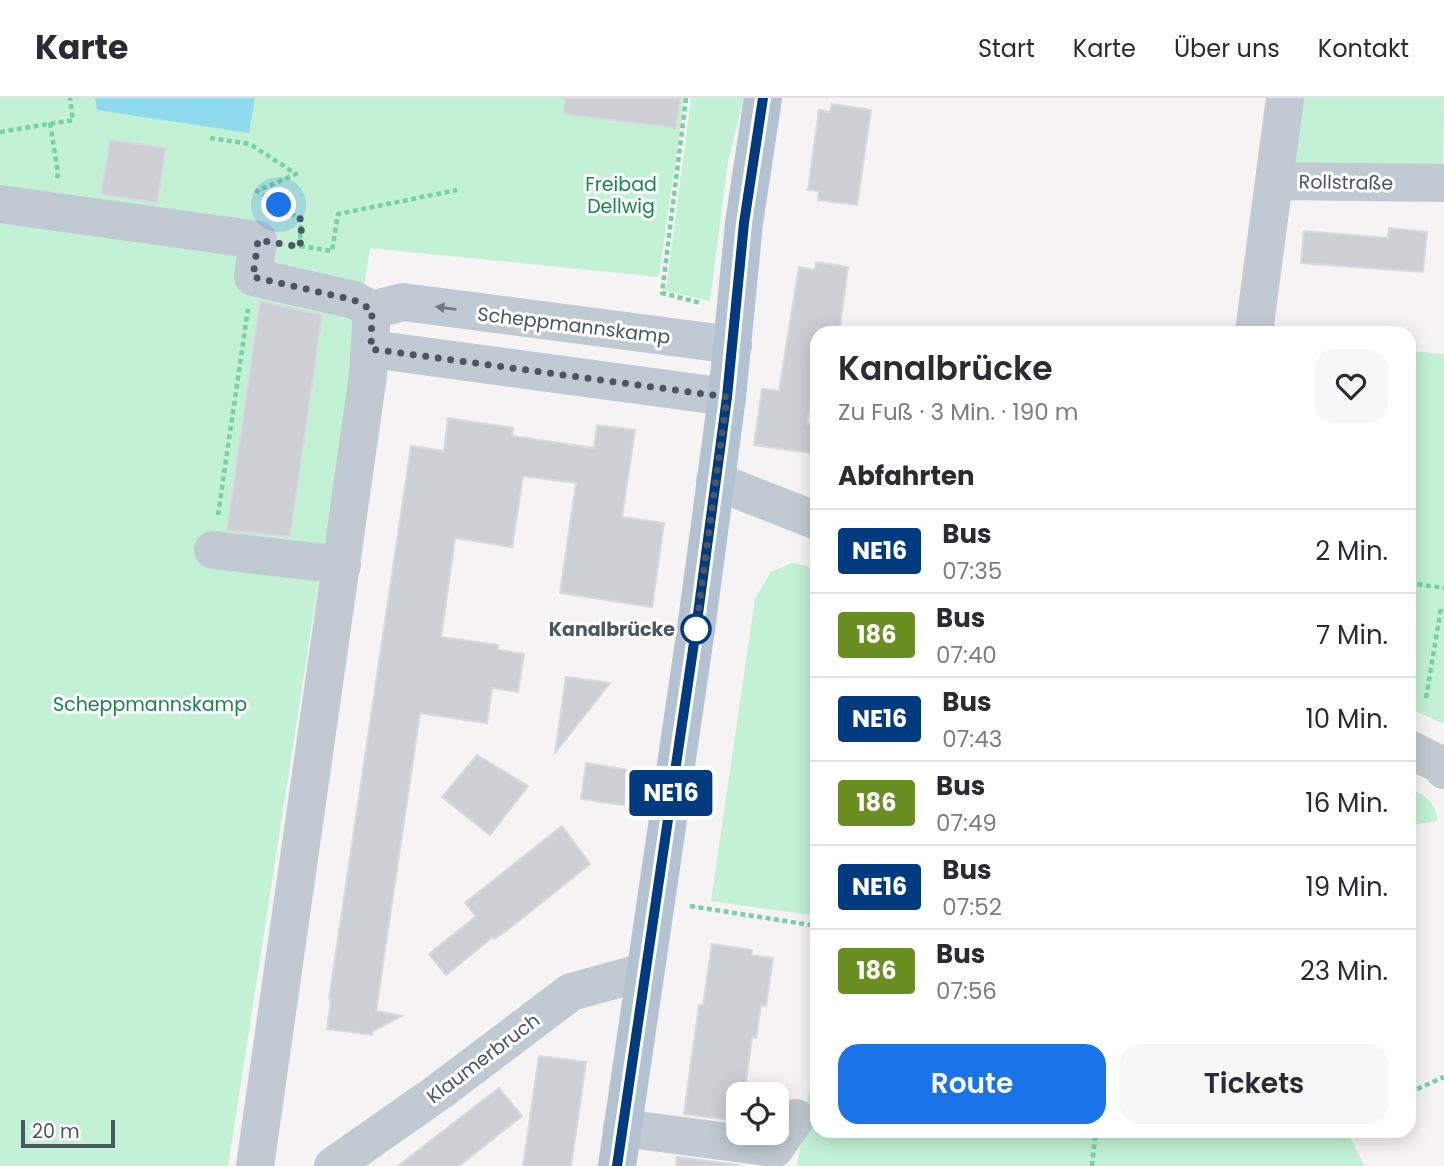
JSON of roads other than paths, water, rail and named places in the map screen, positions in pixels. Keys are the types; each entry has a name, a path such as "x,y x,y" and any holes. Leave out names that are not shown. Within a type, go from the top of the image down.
{"main road":[{"path":"620,1146 727,397 744,223 763,98"}],"street":[{"path":"1274,181 1285,98"},
{"name":"Rollstraße","path":"1255,326 1274,181 1444,183"},
{"path":"0,204 258,240 253,277 354,300 372,310 371,349 342,565 255,1166"},
{"name":"Scheppmannskamp","path":"372,310 402,302 733,345"},
{"path":"371,349 727,397"},
{"path":"715,481 810,518"},
{"path":"212,550 342,565"},
{"path":"1416,752 1441,765 1444,770"},
{"name":"Klaumerbruch","path":"333,1166 440,1091 571,992 644,972"},
{"path":"620,1146 775,1148 796,1118"},
{"path":"620,1146 734,1159"}],"water":[{"path":"95,98 255,98 249,133 97,110"}],"place":[{"name":"Kanalbrücke","path":"696,629"}],"park label":[{"name":"Freibad Dellwig","path":"621,195"}]}
